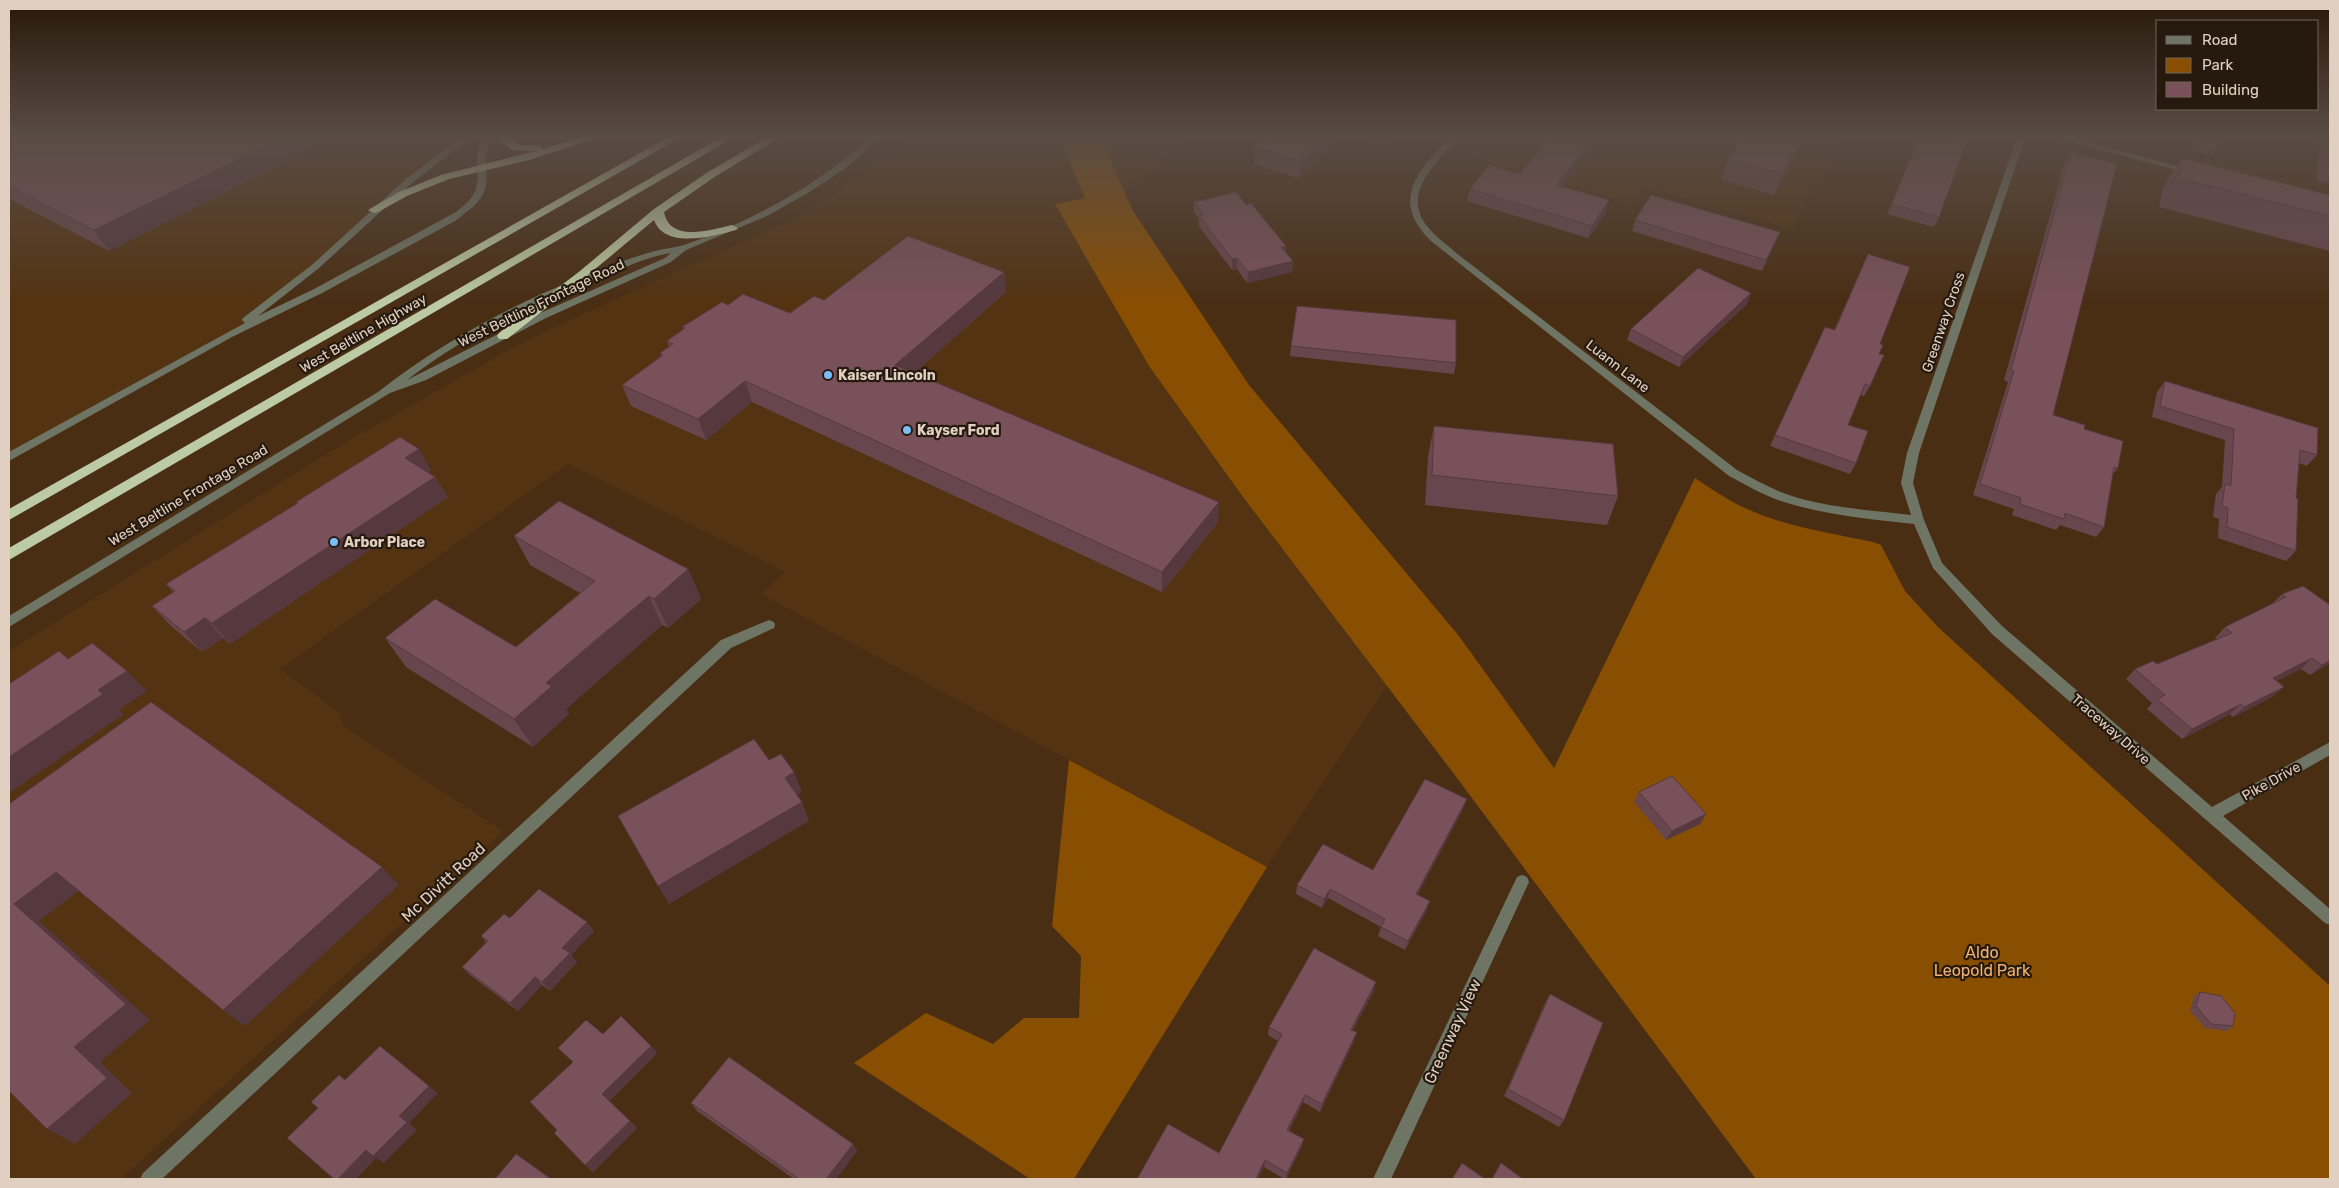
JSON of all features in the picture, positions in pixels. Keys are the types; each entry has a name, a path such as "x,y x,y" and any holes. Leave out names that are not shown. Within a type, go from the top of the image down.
{"highway":[{"path":"374,210 413,190"},
{"name":"West Beltline Highway","path":"9,515 582,190"},
{"name":"West Beltline Highway","path":"9,555 637,190"},
{"path":"503,336 658,211 688,190"},
{"path":"658,211 658,220 663,228 680,234 706,234 732,228"}],"street":[{"path":"228,335 315,267 374,210 397,190"},
{"path":"9,458 228,335 318,291 452,219 467,208 480,190"},
{"name":"West Beltline Frontage Road","path":"9,622 382,394 411,370 529,303 660,252 684,248 777,207 805,190"},
{"name":"Luann Lane","path":"1415,190 1414,209 1418,220 1452,254 1733,473 1758,487 1800,502 1833,510 1918,520"},
{"name":"Greenway Cross","path":"1918,520 1907,483 1913,453 2003,190"},
{"name":"West Beltline Frontage Road","path":"382,394 422,378 503,336 668,260 684,248"},
{"name":"Traceway Drive","path":"1918,520 1937,565 1998,630 2330,918"},
{"name":"Mc Divitt Road","path":"149,1179 726,644 748,632 769,625"},
{"name":"Pike Drive","path":"2212,815 2330,748"},
{"name":"Greenway View","path":"1382,1179 1522,882"}],"shaded area":[{"path":"9,190 401,190 315,267 228,335 9,457"},
{"path":"839,190 1082,190 1085,198 1056,204 1149,366 1387,686 1267,867 761,594 785,572 568,464 280,669 340,713 342,725 503,831 121,1179 9,1179 9,651 346,442 500,354 554,327 796,218"},
{"path":"1586,190 1641,190 1631,204"},
{"path":"1656,190 1813,190 1792,229"}],"green space":[{"name":"Aldo Leopold Park","path":"1082,190 1124,190 1133,211 1249,385 1459,636 1554,768 1695,478 1731,501 1765,516 1800,527 1881,545 1905,591 1938,627 2330,986 2330,1179 1756,1179 1451,770 1243,497 1149,366 1055,204 1085,198"},
{"path":"1069,760 1267,867 1074,1179 1030,1179 854,1063 926,1013 993,1044 1024,1018 1079,1018 1081,956 1052,926"}],"building":[{"path":"18,190 175,190 94,230"},
{"path":"1475,190 1576,190 1609,200 1592,226"},
{"path":"1898,190 1949,190 1939,217 1892,204"},
{"path":"2060,190 2110,190 2053,415 2085,425 2084,429 2123,441 2118,468 2114,467 2104,527 2065,513 2064,519 2020,504 2021,498 1980,484 2014,371 2011,370"},
{"path":"2228,190 2312,190 2330,195 2330,216"},
{"path":"1236,192 1246,205 1251,203 1286,246 1281,247 1293,261 1248,272 1237,258 1232,259 1199,216 1204,215 1194,202"},
{"path":"1651,195 1780,232 1766,260 1635,220"},
{"name":"Kayser Ford","path":"908,236 1004,272 895,365 1219,502 1162,572 745,381 698,419 622,385 663,355 660,353 673,344 667,341 685,328 682,327 722,302 728,305 743,294 790,313 814,296 824,300"},
{"path":"1868,254 1910,267 1880,344 1883,345 1879,354 1884,355 1870,386 1865,384 1848,425 1868,431 1856,463 1775,435 1825,327 1835,330"},
{"path":"1698,268 1751,293 1683,357 1631,329"},
{"path":"1297,306 1456,320 1456,363 1291,346"},
{"path":"2165,381 2318,428 2317,455 2300,450 2296,498 2298,499 2296,551 2227,527 2228,508 2222,506 2225,484 2231,486 2234,429 2160,406"},
{"path":"1434,426 1613,444 1618,496 1432,475"},
{"path":"400,437 419,449 405,458 435,477 212,623 205,618 184,632 152,606 175,591 166,584 298,503 296,502"},
{"path":"559,501 688,569 654,599 649,596 592,643 546,683 552,686 514,719 385,638 435,599 516,647 595,581 514,536"},
{"path":"2303,586 2330,605 2330,660 2322,665 2312,658 2273,678 2284,687 2244,707 2241,704 2192,729 2157,699 2165,695 2135,669 2153,661 2157,664 2232,633 2225,627 2286,597 2282,594"},
{"path":"92,643 127,671 98,690 103,694 9,757 9,684 59,651 68,659"},
{"path":"151,702 382,867 223,1010 56,872 14,904 126,1004 74,1047 107,1078 47,1129 9,1091 9,804"},
{"path":"754,739 769,760 781,754 794,772 785,778 802,802 658,886 618,816"},
{"path":"1672,776 1706,814 1672,831 1639,792"},
{"path":"1425,779 1467,799 1416,894 1430,901 1408,941 1381,927 1385,919 1330,889 1324,899 1297,885 1323,844 1373,870"},
{"path":"539,889 587,922 562,948 570,953 542,982 535,977 510,1003 462,967 488,941 481,936 504,914 510,918"},
{"path":"1314,948 1376,982 1351,1030 1357,1032 1322,1104 1305,1095 1287,1130 1304,1139 1287,1173 1265,1160 1256,1179 1137,1179 1168,1124 1219,1153 1282,1034 1269,1027"},
{"path":"2200,992 2221,996 2235,1013 2233,1026 2211,1024 2196,1006"},
{"path":"1550,994 1603,1023 1564,1120 1508,1089"},
{"path":"621,1016 651,1046 602,1094 630,1121 585,1165 554,1133 557,1130 530,1102 573,1062 558,1048 586,1020 603,1034"},
{"path":"380,1046 429,1086 399,1116 407,1122 373,1156 366,1150 338,1179 334,1179 287,1138 318,1108 311,1102 339,1075 345,1080"},
{"path":"729,1057 853,1144 826,1179 799,1179 691,1103"},
{"path":"516,1154 551,1179 495,1179"},
{"path":"1462,1163 1485,1179 1452,1179"},
{"path":"1501,1163 1523,1179 1492,1179"}],"place":[{"name":"Kaiser Lincoln","path":"828,375"},
{"name":"Kayser Ford","path":"907,430"},
{"name":"Arbor Place","path":"334,542"}]}
